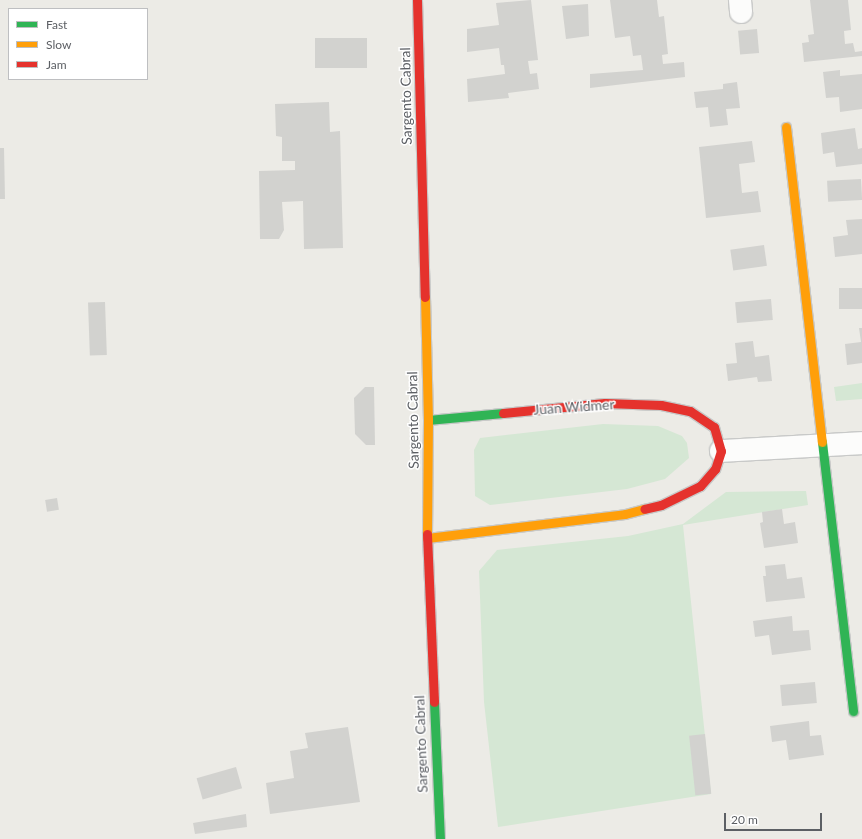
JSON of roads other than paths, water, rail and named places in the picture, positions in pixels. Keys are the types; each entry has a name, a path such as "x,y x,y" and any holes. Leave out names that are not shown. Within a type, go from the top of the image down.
{"street":[{"name":"Sargento Cabral","path":"417,0 428,420 427,538 440,839"},
{"path":"786,127 853,711"},
{"name":"Juan Widmer","path":"428,420 605,403 677,408 690,411 714,427 720,441 721,451"},
{"path":"427,538 624,514 661,505 700,486 715,469 721,451 862,443"}]}
